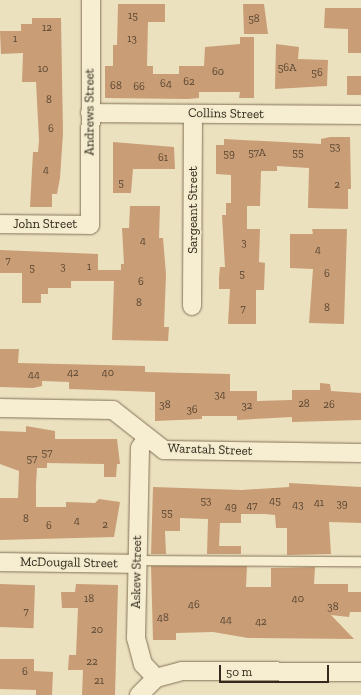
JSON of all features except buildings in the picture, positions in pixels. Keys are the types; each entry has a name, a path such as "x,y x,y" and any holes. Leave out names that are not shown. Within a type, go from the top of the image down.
{"street":[{"name":"Andrews Street","path":"90,225 91,0"},
{"name":"Collins Street","path":"90,113 361,115"},
{"name":"Sargeant Street","path":"192,306 193,114"},
{"name":"John Street","path":"0,224 90,225"},
{"name":"Waratah Street","path":"0,408 113,410 164,450 181,452 361,453"},
{"name":"Askew Street","path":"147,438 140,448 137,562 137,651 156,678"},
{"name":"McDougall Street","path":"0,562 137,562"},
{"path":"139,695 156,678 182,671 361,672"}],"lane":[{"path":"137,562 361,561"}]}
